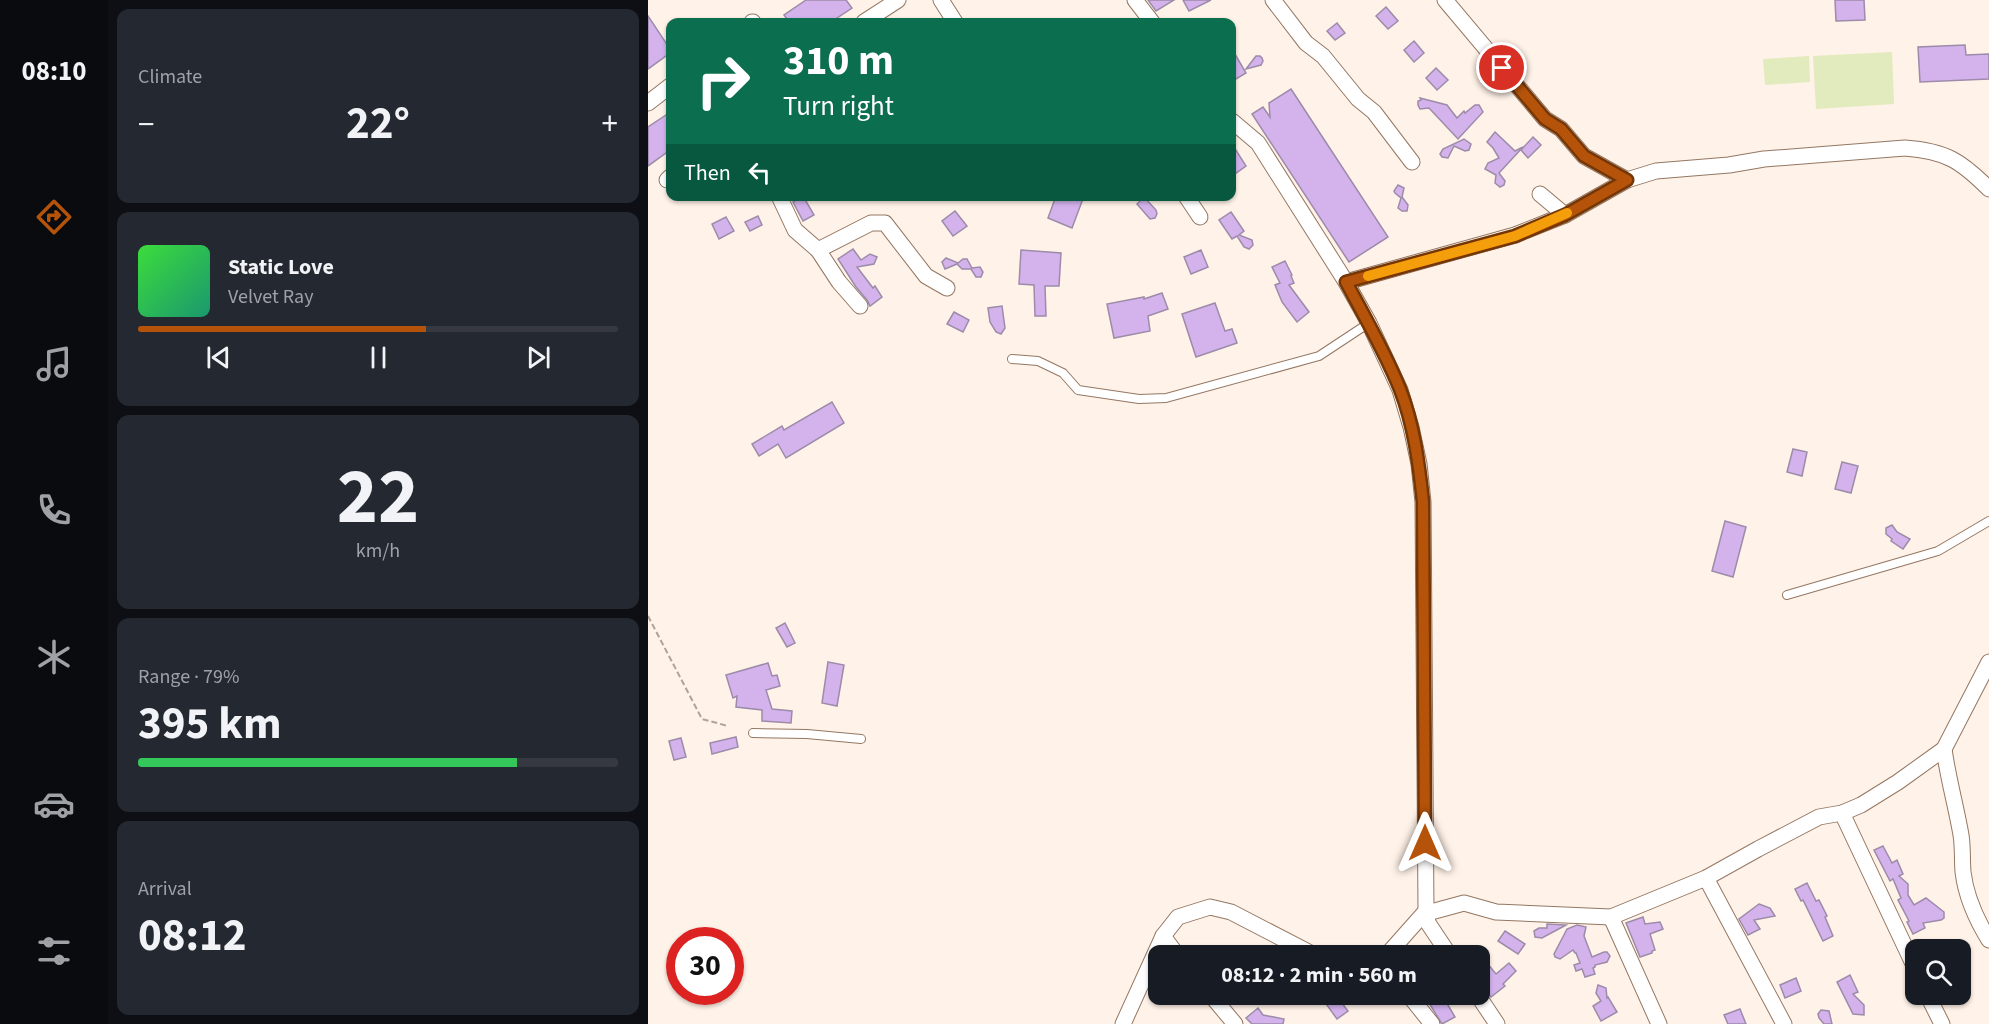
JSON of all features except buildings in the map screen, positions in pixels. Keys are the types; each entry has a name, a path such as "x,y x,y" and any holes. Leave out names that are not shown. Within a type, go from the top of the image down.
{"street":[{"path":"870,18 898,0"},
{"path":"941,0 952,18"},
{"path":"1135,0 1149,18"},
{"path":"1273,0 1306,43 1323,56 1358,99 1374,112 1413,162"},
{"path":"1445,0 1545,119 1561,129 1584,156 1627,180"},
{"path":"648,103 666,89"},
{"path":"1236,123 1258,143 1346,282 1400,390 1412,427 1423,502 1426,911 1428,923 1443,945"},
{"path":"1346,282 1515,236 1565,215 1627,180 1656,171 1729,165 1764,159 1905,148 1924,149 1950,157 1970,171 1989,189"},
{"path":"1540,194 1565,215"},
{"path":"781,201 795,230 818,250 839,282 860,306"},
{"path":"1189,201 1200,217"},
{"path":"818,250 871,223 885,223 926,276 947,288"},
{"path":"1426,911 1431,912 1464,903 1496,912 1611,917 1706,878 1820,817 1842,813 1862,805 1944,748 1989,662"},
{"path":"1944,748 1947,774 1961,837 1963,873 1968,897 1978,922 1989,940"},
{"path":"1842,813 1905,947"},
{"path":"1706,878 1784,1024"},
{"path":"1123,1024 1163,936 1178,917 1210,907 1231,912 1295,945"},
{"path":"1396,945 1426,911"},
{"path":"1611,917 1659,1024"},
{"path":"1163,936 1170,945"},
{"path":"1219,1005 1235,1024"},
{"path":"1417,1005 1432,1024"},
{"path":"1484,1005 1497,1024"},
{"path":"1932,1005 1942,1024"}],"lane":[{"path":"1012,359 1038,362 1063,373 1078,390 1139,399 1166,398 1319,356 1368,323"},
{"path":"1787,595 1938,551 1989,521"},
{"path":"753,733 807,734 861,739"}],"path":[{"path":"648,616 702,719 728,726"}],"green space":[{"path":"1892,52 1894,104 1816,109 1813,56"},
{"path":"1809,56 1810,82 1765,85 1763,59"}],"slow traffic":[{"path":"1368,276 1515,236 1567,213"}],"route":[{"path":"1425,843 1423,502 1419,465 1412,427 1400,390 1346,282 1515,236 1565,215 1627,180 1584,156 1561,129 1545,119 1502,68"}]}
